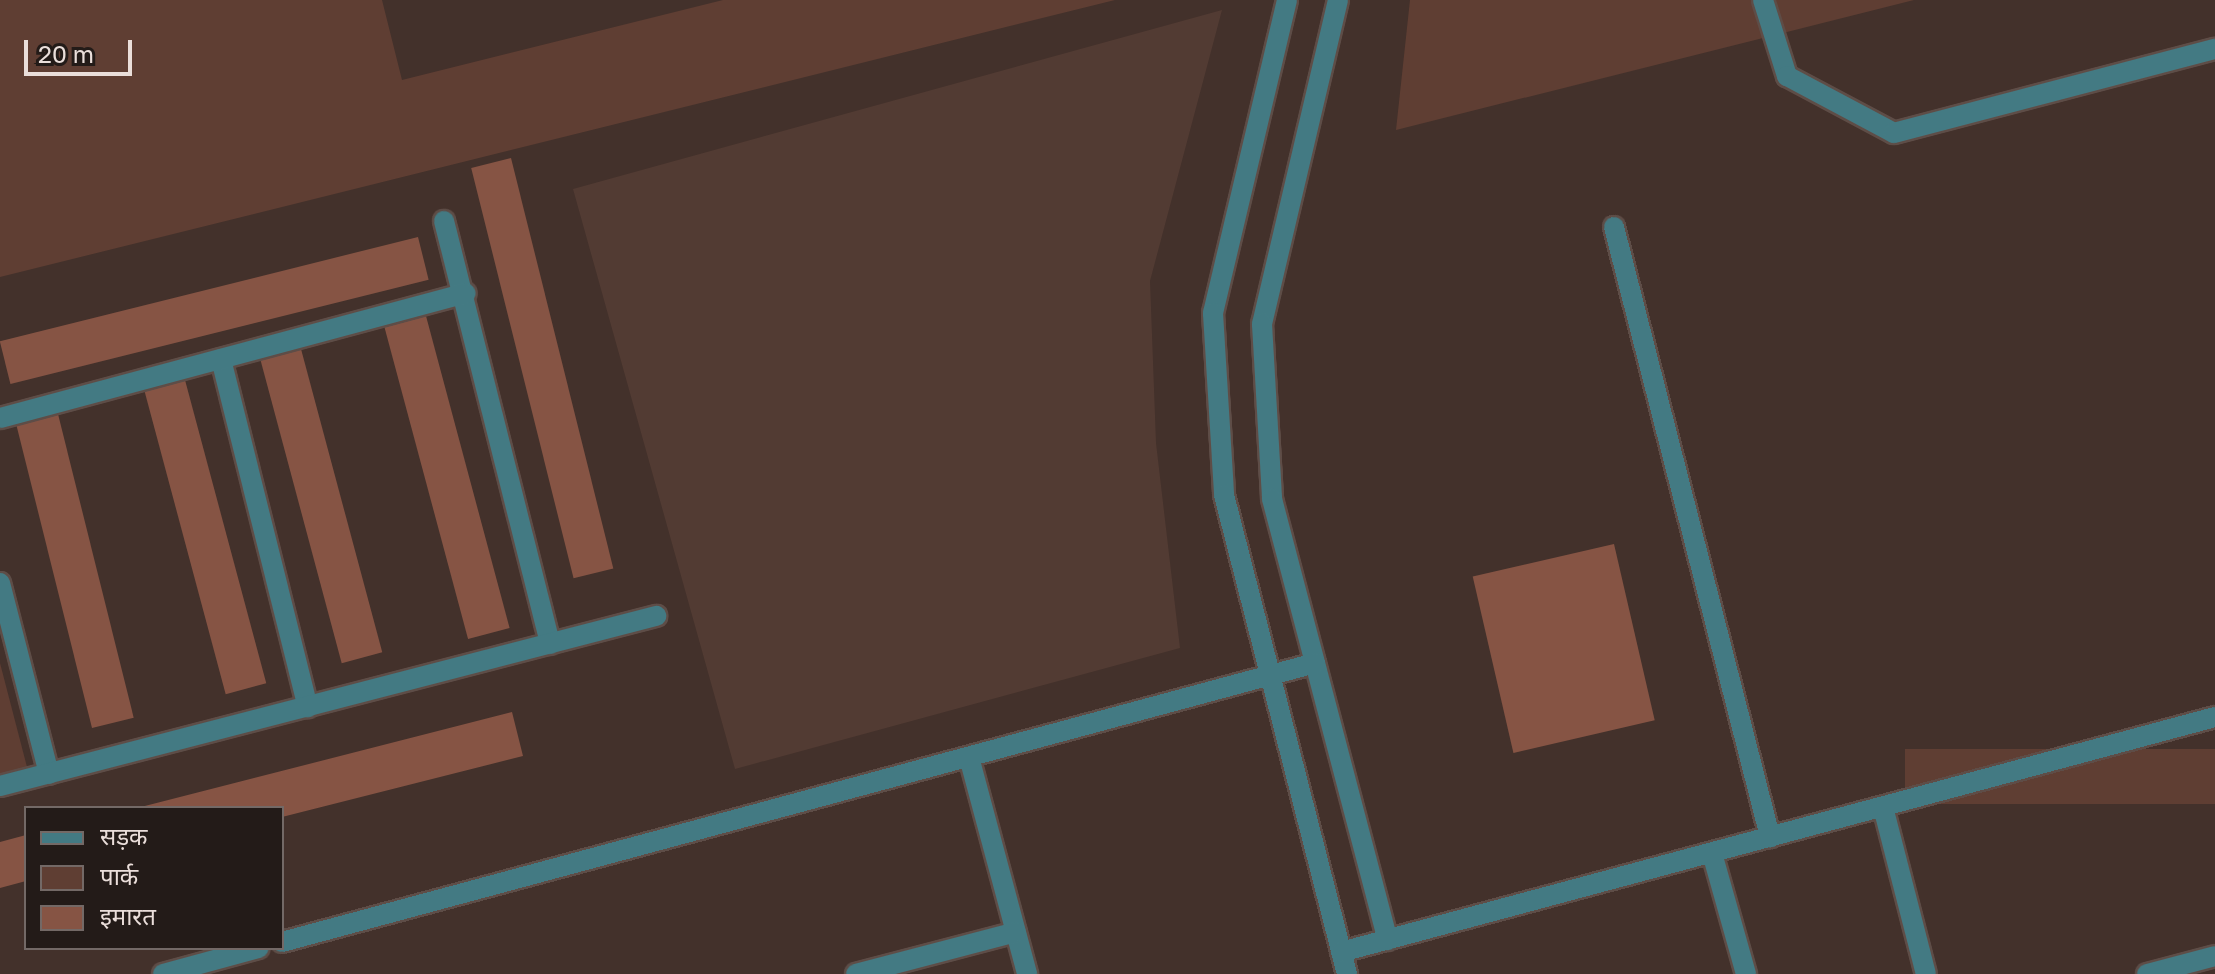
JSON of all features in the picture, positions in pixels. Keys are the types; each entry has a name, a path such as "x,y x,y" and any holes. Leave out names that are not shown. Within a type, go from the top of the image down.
{"street":[{"path":"1287,0 1213,313 1224,495 1347,974"},
{"path":"1338,0 1262,324 1272,499 1388,940"},
{"path":"1763,0 1787,76 1894,133 2215,49"},
{"path":"444,221 465,293 550,644"},
{"path":"1614,227 1770,837"},
{"path":"0,418 465,293"},
{"path":"221,359 308,707"},
{"path":"0,583 49,774"},
{"path":"0,786 656,616"},
{"path":"284,941 1315,663"},
{"path":"1341,952 2215,717"},
{"path":"969,757 1027,974"},
{"path":"1883,807 1926,974"},
{"path":"1712,853 1746,974"},
{"path":"856,974 1016,932"},
{"path":"163,974 252,950"},
{"path":"2147,974 2215,956"}],"shaded area":[{"path":"1222,10 1150,281 1156,443 1180,648 735,769 573,189"}],"green space":[{"path":"0,0 382,0 402,80 723,0 1115,0 0,277"},
{"path":"1410,0 1914,0 1396,130"},
{"path":"0,663 27,767 0,774"},
{"path":"1905,749 2215,749 2215,804 1905,804"}],"building":[{"path":"511,158 613,568 574,578 471,168"},
{"path":"418,237 429,280 10,384 0,341"},
{"path":"426,316 510,628 468,639 384,327"},
{"path":"301,349 382,652 342,663 260,360"},
{"path":"185,380 266,683 226,694 144,391"},
{"path":"58,414 134,718 92,728 16,424"},
{"path":"1614,544 1655,720 1513,753 1473,577"},
{"path":"512,712 523,756 284,816 284,806 145,806"},
{"path":"24,836 24,882 0,888 0,842"}]}
